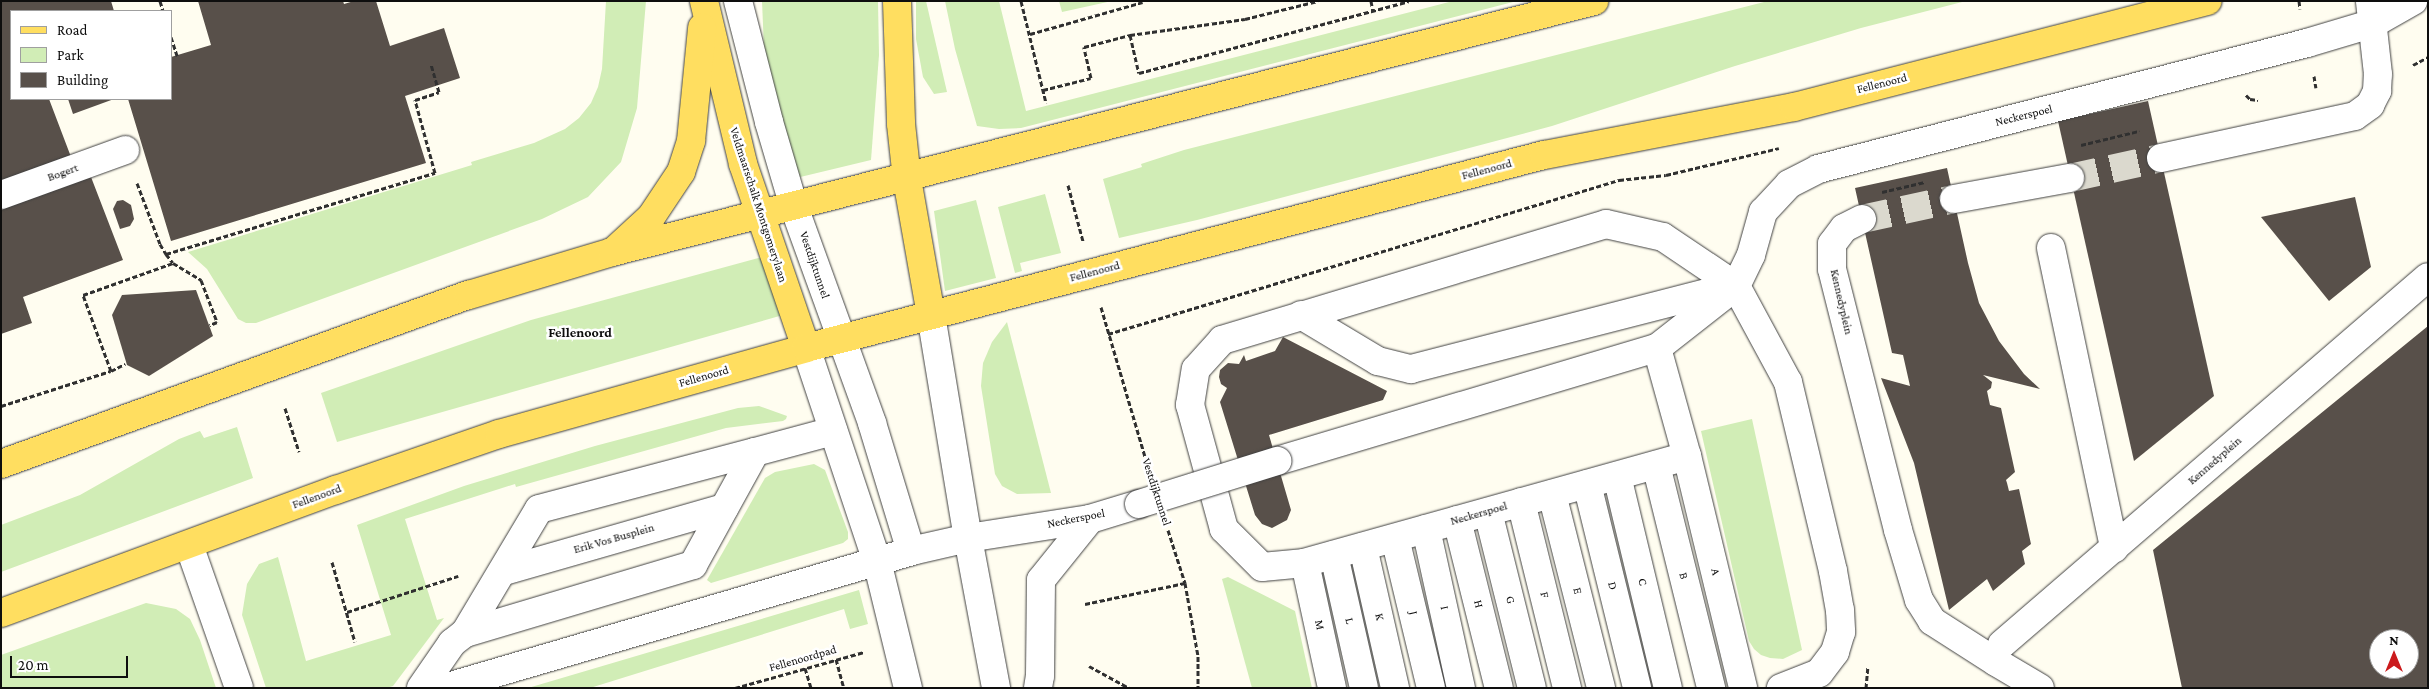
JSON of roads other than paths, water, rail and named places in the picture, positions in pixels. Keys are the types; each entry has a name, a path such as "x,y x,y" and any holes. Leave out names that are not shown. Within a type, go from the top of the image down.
{"main road":[{"path":"897,1 901,124 907,178 931,315"},
{"path":"1,464 469,295 612,252 1594,1"},
{"name":"Fellenoord","path":"1,613 336,490 499,434 806,348 1544,155 1794,107 2208,1"},
{"path":"612,252 651,217 681,172 691,141 704,2"},
{"name":"Veldmaarschalk Montgomerylaan","path":"704,2 736,139 759,215 806,348"}],"street":[{"path":"738,1 769,122 794,207"},
{"name":"Neckerspoel","path":"877,561 968,538 1090,519 1277,461 1657,348 1736,286 1751,255 1764,212 1789,184 1818,169 2227,64 2372,12 2413,1"},
{"path":"2161,158 2355,116 2370,105 2377,91 2378,74 2372,12"},
{"name":"Bogert","path":"1,195 124,150"},
{"path":"1954,199 2070,178"},
{"name":"Vestdijktunnel","path":"794,207 872,423 911,551"},
{"name":"Kennedyplein","path":"1862,219 1844,228 1832,244 1832,269 1898,530 1919,600 1932,621 2040,688"},
{"name":"Neckerspoel","path":"1687,456 1305,563 1262,567 1224,529 1190,405 1196,368 1222,340 1606,224 1663,237 1736,286 1788,382 1833,571 1840,610 1841,632 1835,652 1819,673 1781,688"},
{"path":"2051,248 2114,548"},
{"name":"Kennedyplein","path":"2002,644 2428,277"},
{"path":"1301,315 1378,361 1411,368 1736,286"},
{"path":"931,315 968,538 996,688"},
{"path":"806,348 877,561 908,688"},
{"path":"1657,348 1687,456"},
{"path":"420,688 452,643 465,633 504,571 539,509 833,431"},
{"path":"465,633 693,565 755,452"},
{"name":"A","path":"1687,456 1743,688"},
{"name":"B","path":"1656,464 1711,688"},
{"name":"C","path":"1617,476 1668,688"},
{"name":"D","path":"1587,484 1637,688"},
{"name":"E","path":"1552,494 1601,688"},
{"name":"F","path":"1521,502 1567,688"},
{"name":"Erik Vos Busplein","path":"504,571 724,508"},
{"name":"G","path":"1488,512 1532,688"},
{"path":"1038,688 1040,676 1041,580 1090,519"},
{"name":"H","path":"1457,520 1499,688"},
{"name":"I","path":"1426,529 1461,688"},
{"name":"J","path":"1395,538 1431,688"},
{"path":"189,545 239,688"},
{"name":"K","path":"1363,547 1395,688"},
{"name":"L","path":"1334,555 1364,688"},
{"path":"444,688 877,561"},
{"name":"M","path":"1305,563 1332,688"}],"tunnel":[{"path":"2070,178 2161,158"},
{"path":"1862,219 1954,199"}],"district":[{"name":"Fellenoord","path":"580,332"}]}
